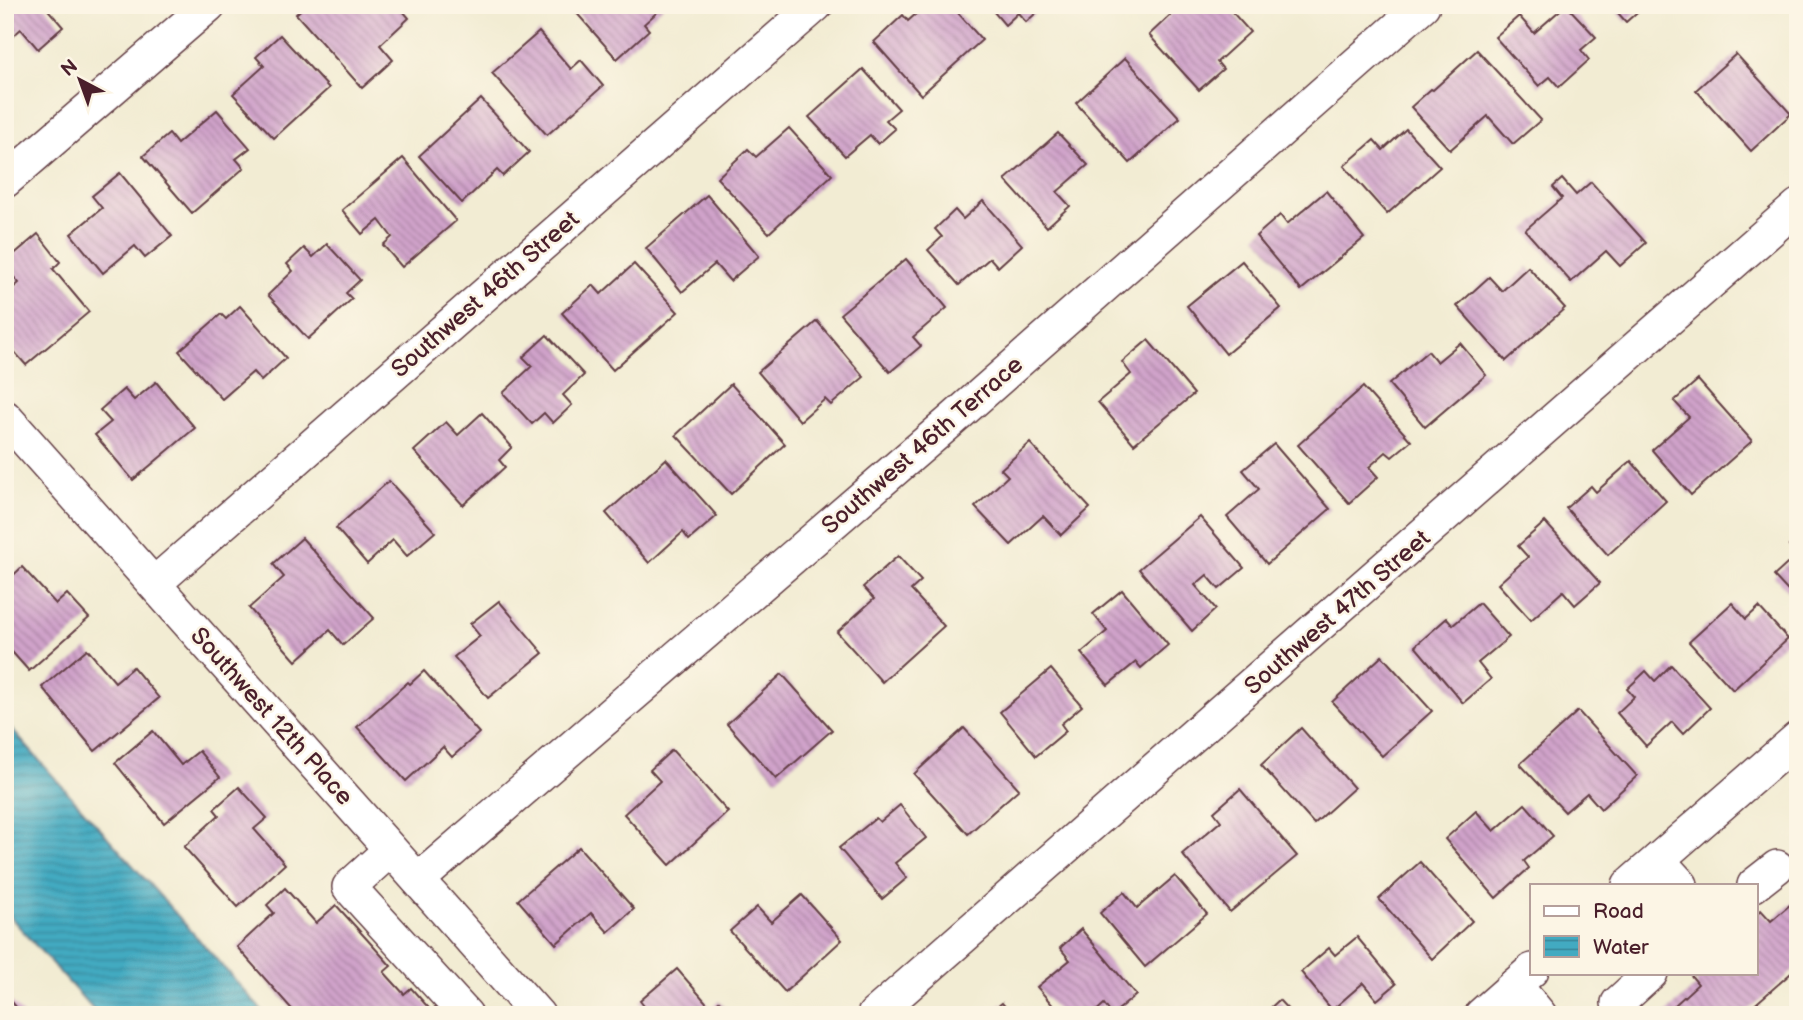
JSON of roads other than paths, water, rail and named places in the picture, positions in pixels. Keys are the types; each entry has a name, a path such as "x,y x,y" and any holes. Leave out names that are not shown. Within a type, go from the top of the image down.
{"street":[{"path":"5,181 209,5"},
{"name":"Southwest 46th Street","path":"155,583 816,5"},
{"name":"Southwest 46th Terrace","path":"418,880 951,421 1423,5"},
{"name":"Southwest 47th Street","path":"874,1015 1798,206"},
{"name":"Southwest 12th Place","path":"5,417 155,583 533,1013"},
{"path":"1630,884 1798,738"},
{"path":"390,849 349,887 466,1015"},
{"path":"1658,860 1680,884"},
{"path":"1618,1003 1650,974"},
{"path":"1480,1015 1523,978 1541,1015"}],"water":[{"path":"5,722 266,1015 98,1015 5,911"}]}
